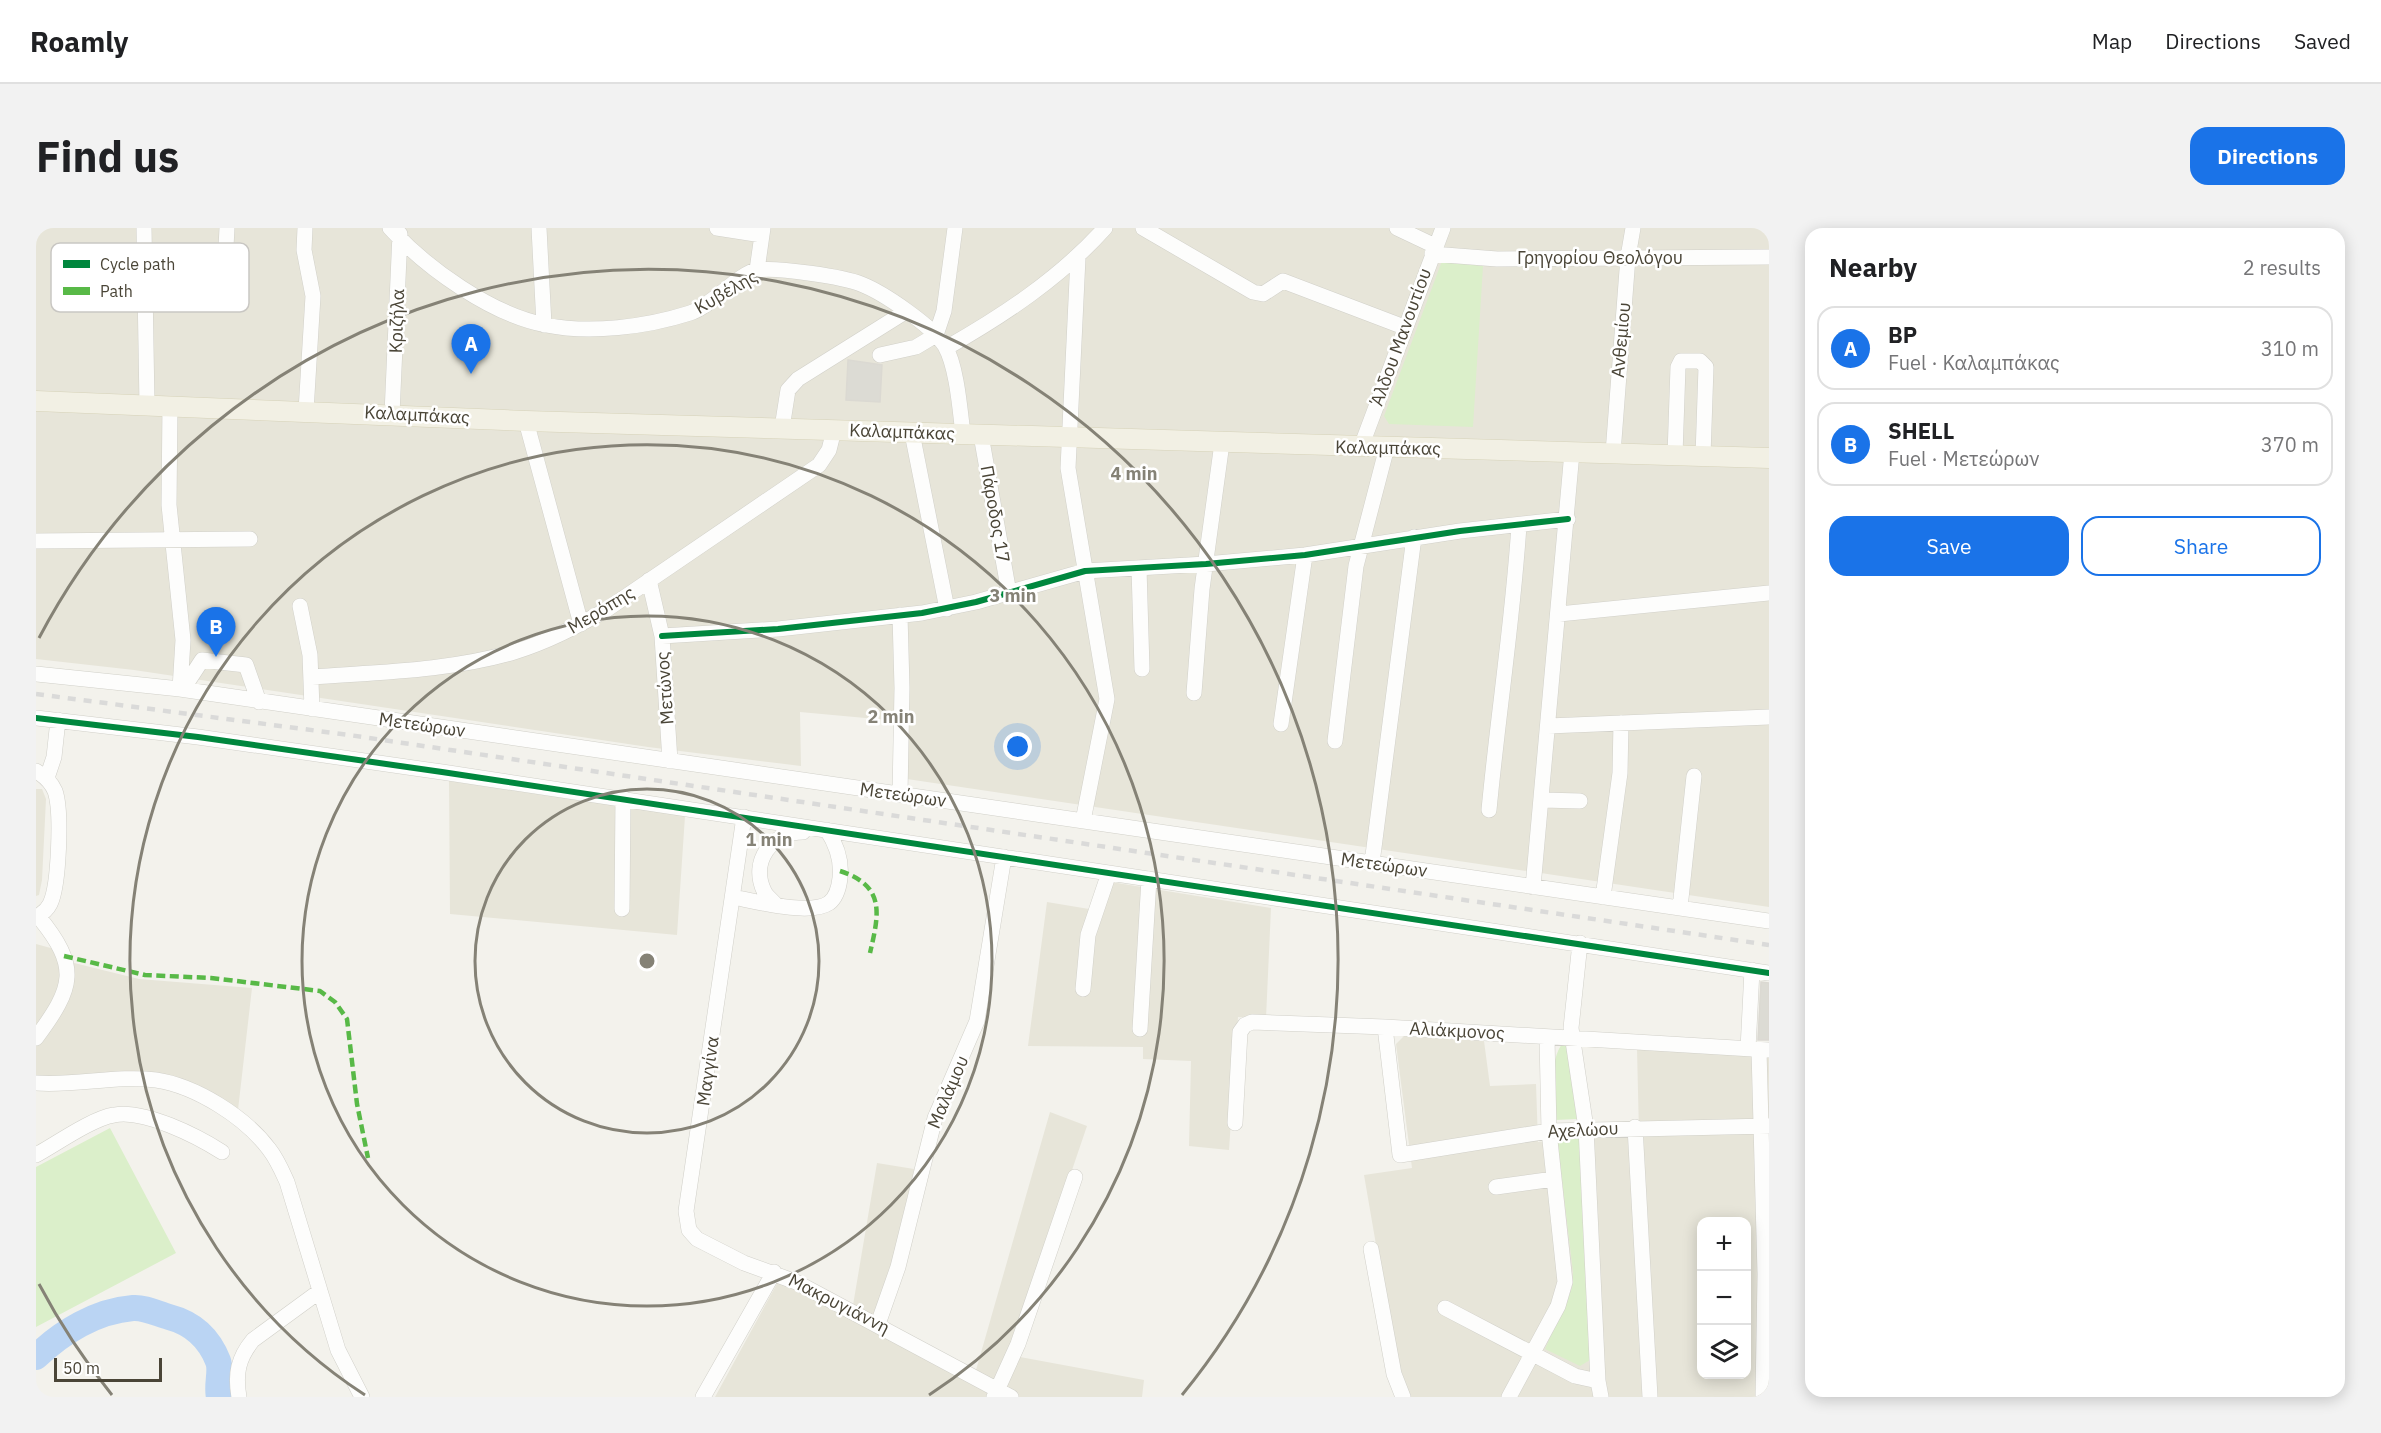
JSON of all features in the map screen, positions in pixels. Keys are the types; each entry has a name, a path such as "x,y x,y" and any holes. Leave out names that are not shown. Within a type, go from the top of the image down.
{"main road":[{"name":"Καλαμπάκας","path":"36,401 526,421 1769,458"}],"street":[{"path":"144,228 144,243"},
{"path":"225,243 226,228"},
{"path":"305,228 304,250 313,296 306,411"},
{"path":"539,228 544,325"},
{"path":"717,228 763,232 757,270"},
{"path":"956,228 941,342 972,435"},
{"path":"880,355 941,342 1010,310 1078,258 1105,228"},
{"path":"1143,228 1252,292 1263,294 1283,281 1404,327"},
{"path":"1397,228 1434,250"},
{"name":"Άλδου Μανουτίου","path":"1361,447 1404,327 1443,228"},
{"name":"Ανθεμίου","path":"1612,453 1628,258 1633,228"},
{"name":"Κυβέλης","path":"397,232 423,260 457,284 515,315 544,325 621,326 688,314 757,270 854,282 868,287 905,312 941,342"},
{"name":"Κριζήλα","path":"392,414 397,232"},
{"name":"Γρηγορίου Θεολόγου","path":"1434,250 1497,259 1769,257"},
{"path":"1078,258 1068,468 1107,699 1083,821"},
{"path":"145,312 147,404"},
{"path":"783,428 788,390 798,379 905,312"},
{"path":"1675,455 1679,364 1684,360 1700,361 1706,367 1703,456"},
{"path":"170,405 168,469 172,539 182,628 182,689"},
{"path":"526,421 581,624"},
{"name":"Μερόπης","path":"312,677 413,669 497,656 531,646 581,624 819,465 829,450 834,430"},
{"path":"912,433 947,609"},
{"name":"Πάροδος 17","path":"972,435 1009,593"},
{"path":"1194,693 1202,589 1222,443"},
{"path":"1335,741 1356,566 1387,447"},
{"path":"1533,887 1543,800 1572,452"},
{"path":"662,636 778,629 947,609 1085,571 1305,555 1362,544 1568,519"},
{"path":"1489,810 1502,681 1515,595 1519,525"},
{"path":"1372,863 1414,537"},
{"path":"36,541 250,539"},
{"path":"1281,724 1305,555"},
{"path":"1139,568 1142,669"},
{"name":"Μετώνος","path":"649,580 662,636 670,761"},
{"path":"1559,614 1769,593"},
{"path":"300,606 312,677 312,709"},
{"path":"900,615 902,688 900,795"},
{"path":"182,689 202,660 246,665 259,702"},
{"name":"Μετεώρων","path":"36,674 182,689 1769,921"},
{"path":"1548,726 1769,717"},
{"path":"36,718 198,737 623,798 744,817 830,834 1004,857 1769,973"},
{"path":"36,1038 62,998 67,973 59,942 37,916 48,907 54,893 58,804 54,789 42,775 54,757 58,720"},
{"path":"1604,897 1620,773 1621,723"},
{"path":"1680,908 1694,776"},
{"path":"622,909 623,798"},
{"path":"1543,800 1580,801"},
{"name":"Μαγγίνα","path":"744,817 687,1223 692,1235 729,1256 756,1268 774,1272"},
{"path":"776,905 764,892 761,874 764,856 770,844 778,837 788,832 806,829"},
{"path":"733,897 776,905 821,907 830,902 837,893 841,862 830,834"},
{"name":"Μαλάμου","path":"878,1324 898,1267 934,1118 977,1021 1004,857"},
{"path":"1083,989 1088,935 1109,873"},
{"path":"1140,1029 1149,879"},
{"path":"1580,943 1571,1015 1572,1037 1586,1128 1598,1381 1601,1397"},
{"path":"1752,970 1766,1126 1767,1274 1763,1397"},
{"name":"Αλιάκμονος","path":"1236,1123 1240,1032 1247,1023 1385,1027 1759,1050"},
{"name":"Αχελώου","path":"1385,1027 1400,1155 1549,1131 1586,1128 1766,1126"},
{"path":"1509,1397 1558,1306 1565,1282 1549,1131 1547,1036"},
{"path":"36,1083 156,1080 181,1088 229,1113 262,1140 276,1159 297,1211 338,1350 362,1397"},
{"path":"36,1155 108,1116 118,1114 173,1127 222,1152"},
{"path":"1635,1127 1650,1397"},
{"path":"1001,1395 1075,1177"},
{"path":"1496,1187 1554,1179"},
{"path":"1371,1249 1392,1366 1403,1397"},
{"name":"Μακρυγιάννη","path":"703,1397 774,1272 878,1324 1001,1395"},
{"path":"239,1397 238,1367 245,1349 253,1340 320,1291"},
{"path":"1445,1308 1575,1376 1598,1381"}],"shaded area":[{"path":"36,228 1769,228 1769,907 907,779 909,722 800,712 801,766 648,747 134,670 36,659"},
{"path":"449,781 685,816 677,935 450,914"},
{"path":"36,789 42,789 46,799 42,880 39,895 36,896"},
{"path":"1111,882 1271,908 1266,1018 1238,1017 1229,1150 1189,1146 1191,1061 1143,1059 1143,1047 1028,1046 1047,902 1101,911"},
{"path":"36,944 58,950 62,960 139,979 252,988 238,1110 194,1083 171,1076 138,1071 80,1076 36,1076"},
{"path":"1404,1036 1484,1041 1490,1086 1536,1084 1538,1142 1594,1135 1639,1134 1637,1049 1769,1057 1769,1397 1411,1397 1395,1355 1364,1175 1412,1168 1396,1044"},
{"path":"1050,1112 1087,1126 1009,1355 1144,1380 1142,1397 715,1397 779,1280 851,1317 877,1163 914,1169 895,1263 870,1329 972,1384"}],"green space":[{"path":"1442,261 1483,266 1473,427 1389,424 1384,416"},
{"path":"1563,1043 1567,1043 1577,1119 1555,1120 1555,1059"},
{"path":"110,1128 176,1253 36,1327 36,1167"},
{"path":"1580,1134 1590,1360 1580,1366 1545,1349 1572,1288 1573,1272 1557,1138"}],"building":[{"path":"848,360 882,365 880,402 846,400"},
{"path":"1761,982 1769,983 1769,1040 1758,1040"}],"waterway":[{"path":"36,1357 68,1331 93,1318 119,1310 142,1309 185,1323 205,1339 219,1365 219,1397"}],"railway":[{"path":"36,694 349,735 1769,945"}],"marked path":[{"path":"840,871 855,877 865,885 872,893 876,903 876,926 870,953"},
{"path":"64,956 145,975 211,978 320,991 335,1002 347,1019 357,1104 368,1158"}],"cycle path":[{"path":"662,636 778,629 922,613 976,602 1085,571 1305,555 1460,531 1568,519"},
{"path":"36,718 198,737 442,772 1769,973"}],"place":[{"name":"BP","path":"471,374"},
{"name":"SHELL","path":"216,657"}]}
